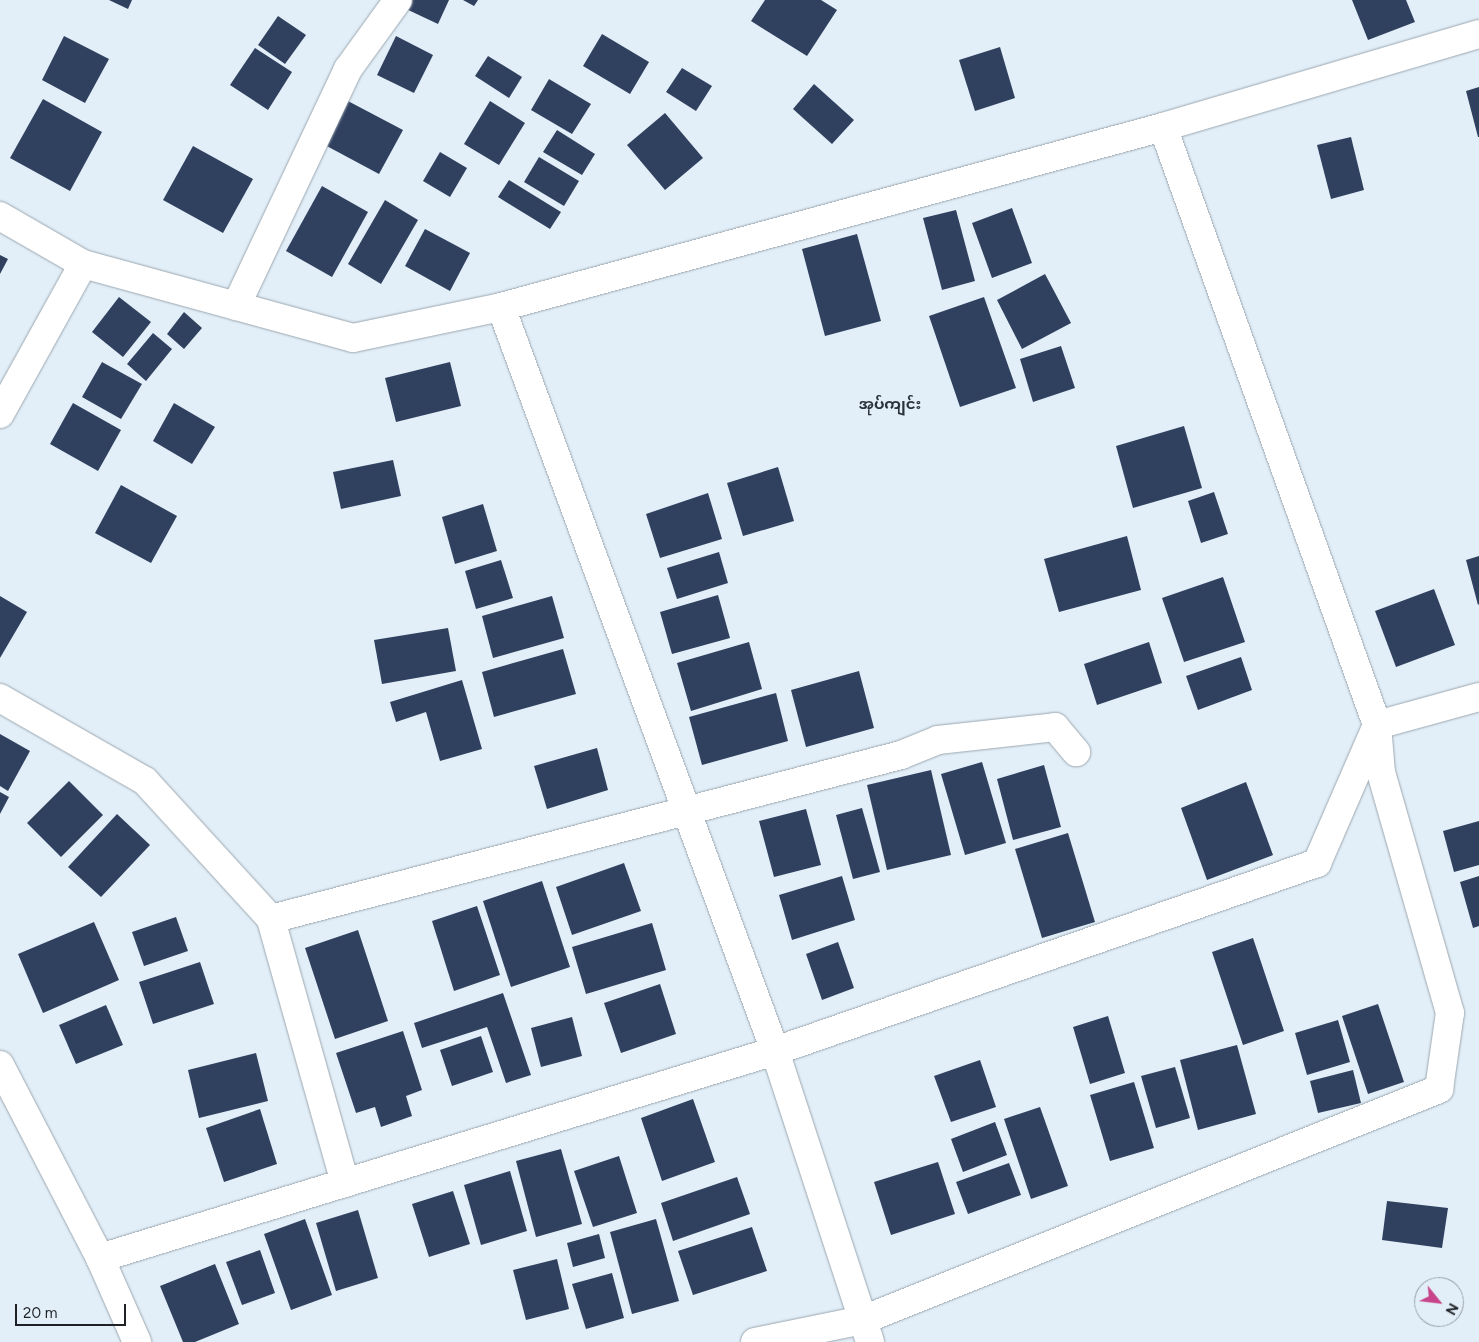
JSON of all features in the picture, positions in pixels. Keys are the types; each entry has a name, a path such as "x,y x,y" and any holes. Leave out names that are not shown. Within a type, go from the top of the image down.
{"street":[{"path":"236,306 348,69 398,0"},
{"path":"0,216 83,264 353,338 501,307 1163,127 1479,34"},
{"path":"755,1342 866,1331 1440,1089 1450,1013 1382,773 1377,725 1163,127"},
{"path":"0,414 83,264"},
{"path":"501,307 775,1052 866,1331"},
{"path":"1377,725 1479,697"},
{"path":"0,698 145,780 271,919 345,1183"},
{"path":"100,1258 775,1052 1317,863 1377,725"},
{"path":"271,919 901,755 938,740 1055,727 1076,752"},
{"path":"0,1065 100,1258 137,1342"}],"building":[{"path":"109,0 132,0 128,9"},
{"path":"408,0 449,0 438,24 404,8"},
{"path":"463,0 478,0 474,6"},
{"path":"765,0 821,0 837,10 807,56 751,21"},
{"path":"1352,0 1406,0 1415,22 1368,40"},
{"path":"278,16 306,35 285,64 258,45"},
{"path":"602,34 649,62 630,94 583,66"},
{"path":"64,36 109,59 85,103 42,80"},
{"path":"396,36 433,55 414,93 377,75"},
{"path":"1000,47 1015,98 975,111 959,60"},
{"path":"255,48 292,72 268,110 230,85"},
{"path":"488,56 522,77 509,98 475,76"},
{"path":"682,68 712,86 696,111 666,92"},
{"path":"549,79 591,104 572,134 531,110"},
{"path":"814,84 854,120 832,144 793,109"},
{"path":"1479,87 1479,137 1478,137 1466,91"},
{"path":"43,99 102,132 70,191 10,158"},
{"path":"346,100 403,130 379,174 323,144"},
{"path":"490,101 525,123 499,165 464,144"},
{"path":"665,113 703,158 665,190 627,145"},
{"path":"557,130 595,154 582,175 543,152"},
{"path":"1351,137 1364,190 1331,199 1317,145"},
{"path":"193,146 253,179 223,233 163,200"},
{"path":"440,152 467,168 450,197 423,181"},
{"path":"539,157 579,181 564,206 524,182"},
{"path":"509,180 561,212 550,229 498,197"},
{"path":"322,186 368,212 332,277 286,251"},
{"path":"385,200 418,220 381,284 348,264"},
{"path":"1012,208 1032,263 992,278 972,223"},
{"path":"956,210 975,281 942,290 923,218"},
{"path":"425,229 470,253 450,291 405,266"},
{"path":"857,234 881,321 825,336 802,249"},
{"path":"0,255 8,259 0,274"},
{"path":"1045,274 1071,323 1022,349 997,300"},
{"path":"119,297 151,322 123,357 92,332"},
{"path":"984,297 1016,388 960,407 929,316"},
{"path":"184,312 202,328 184,349 167,334"},
{"path":"153,333 172,349 146,381 127,364"},
{"path":"1061,346 1075,388 1033,402 1020,359"},
{"path":"102,362 142,384 121,419 82,397"},
{"path":"450,362 461,406 396,422 385,378"},
{"path":"73,403 121,430 98,471 50,444"},
{"path":"174,403 215,427 192,464 153,441"},
{"path":"1184,426 1202,488 1133,508 1116,446"},
{"path":"393,460 401,496 341,509 333,472"},
{"path":"778,467 794,521 743,536 727,483"},
{"path":"121,485 177,516 151,563 95,533"},
{"path":"1214,492 1228,534 1201,543 1188,501"},
{"path":"708,493 722,539 660,558 646,514"},
{"path":"483,504 497,551 455,564 442,517"},
{"path":"1127,536 1141,590 1059,612 1044,559"},
{"path":"719,552 728,583 677,599 667,568"},
{"path":"1479,556 1479,604 1478,605 1466,560"},
{"path":"501,560 513,598 476,609 465,571"},
{"path":"1223,577 1245,642 1184,662 1162,598"},
{"path":"1434,589 1455,645 1396,667 1375,611"},
{"path":"718,595 730,638 672,654 660,612"},
{"path":"0,596 27,612 0,658"},
{"path":"552,596 564,638 493,658 482,616"},
{"path":"448,628 456,671 382,684 374,640"},
{"path":"749,642 762,689 691,711 677,663"},
{"path":"1149,642 1162,683 1097,705 1084,664"},
{"path":"563,649 576,694 494,717 482,672"},
{"path":"1241,657 1252,690 1198,710 1186,676"},
{"path":"859,671 874,728 806,747 791,690"},
{"path":"462,680 482,749 440,761 426,712 396,722 390,702"},
{"path":"776,693 788,741 702,765 689,717"},
{"path":"0,734 30,751 8,791 0,786"},
{"path":"597,748 608,790 547,809 534,766"},
{"path":"982,762 1006,843 965,855 941,774"},
{"path":"1044,765 1061,827 1013,840 997,779"},
{"path":"931,770 951,855 887,870 867,785"},
{"path":"69,781 103,815 61,857 27,823"},
{"path":"1246,782 1273,855 1207,880 1181,808"},
{"path":"0,792 9,797 0,814"},
{"path":"862,808 880,872 853,879 836,815"},
{"path":"806,809 821,865 774,877 759,821"},
{"path":"117,814 150,845 101,897 68,867"},
{"path":"1479,821 1479,865 1454,872 1443,831"},
{"path":"1068,833 1095,922 1042,938 1015,849"},
{"path":"624,863 641,911 572,935 556,887"},
{"path":"842,876 855,920 792,940 779,895"},
{"path":"1479,876 1479,926 1473,928 1460,882"},
{"path":"542,881 570,967 511,987 483,901"},
{"path":"477,906 500,975 454,991 432,921"},
{"path":"176,917 188,951 144,966 132,932"},
{"path":"94,922 119,980 43,1013 18,954"},
{"path":"652,923 666,970 586,994 572,947"},
{"path":"358,930 388,1021 335,1039 305,948"},
{"path":"1253,938 1284,1031 1243,1045 1212,952"},
{"path":"838,942 854,988 822,1000 806,954"},
{"path":"200,962 214,1004 153,1024 139,982"},
{"path":"660,984 676,1034 621,1053 604,1003"},
{"path":"503,993 531,1075 506,1083 487,1027 422,1048 414,1023"},
{"path":"1378,1004 1404,1082 1368,1094 1342,1016"},
{"path":"106,1005 123,1045 76,1064 59,1025"},
{"path":"1108,1016 1125,1073 1090,1084 1073,1027"},
{"path":"572,1017 582,1056 541,1067 531,1028"},
{"path":"1338,1020 1350,1062 1307,1075 1295,1033"},
{"path":"403,1031 422,1090 406,1096 412,1116 381,1127 375,1107 356,1113 336,1053"},
{"path":"481,1036 493,1072 452,1086 440,1050"},
{"path":"1237,1045 1256,1114 1198,1130 1180,1060"},
{"path":"256,1053 268,1101 199,1118 188,1070"},
{"path":"980,1060 996,1107 951,1122 934,1076"},
{"path":"1175,1067 1190,1118 1156,1128 1141,1076"},
{"path":"1353,1070 1361,1103 1318,1113 1310,1081"},
{"path":"1134,1082 1154,1148 1110,1161 1090,1095"},
{"path":"693,1099 715,1162 662,1181 641,1118"},
{"path":"1040,1107 1068,1186 1031,1199 1004,1119"},
{"path":"260,1109 277,1164 224,1182 206,1128"},
{"path":"995,1122 1007,1155 963,1172 951,1139"},
{"path":"561,1149 582,1224 536,1237 516,1161"},
{"path":"619,1156 637,1213 593,1227 574,1171"},
{"path":"938,1162 955,1214 891,1235 874,1182"},
{"path":"1009,1163 1021,1195 968,1214 956,1182"},
{"path":"510,1171 527,1231 481,1245 464,1185"},
{"path":"737,1177 750,1214 673,1241 661,1203"},
{"path":"453,1191 470,1244 429,1257 412,1204"},
{"path":"1387,1201 1448,1208 1442,1248 1382,1240"},
{"path":"358,1210 378,1278 336,1291 316,1223"},
{"path":"305,1219 332,1295 291,1310 264,1234"},
{"path":"656,1219 679,1301 632,1314 610,1232"},
{"path":"752,1227 767,1271 693,1295 678,1251"},
{"path":"599,1234 605,1258 573,1267 567,1243"},
{"path":"260,1250 275,1293 242,1305 226,1262"},
{"path":"557,1259 569,1309 526,1320 513,1270"},
{"path":"215,1264 239,1324 195,1342 183,1342 160,1286"},
{"path":"612,1273 624,1318 586,1329 572,1284"}],"district":[{"name":"အုပ်ကျင်း","path":"890,405"}]}
